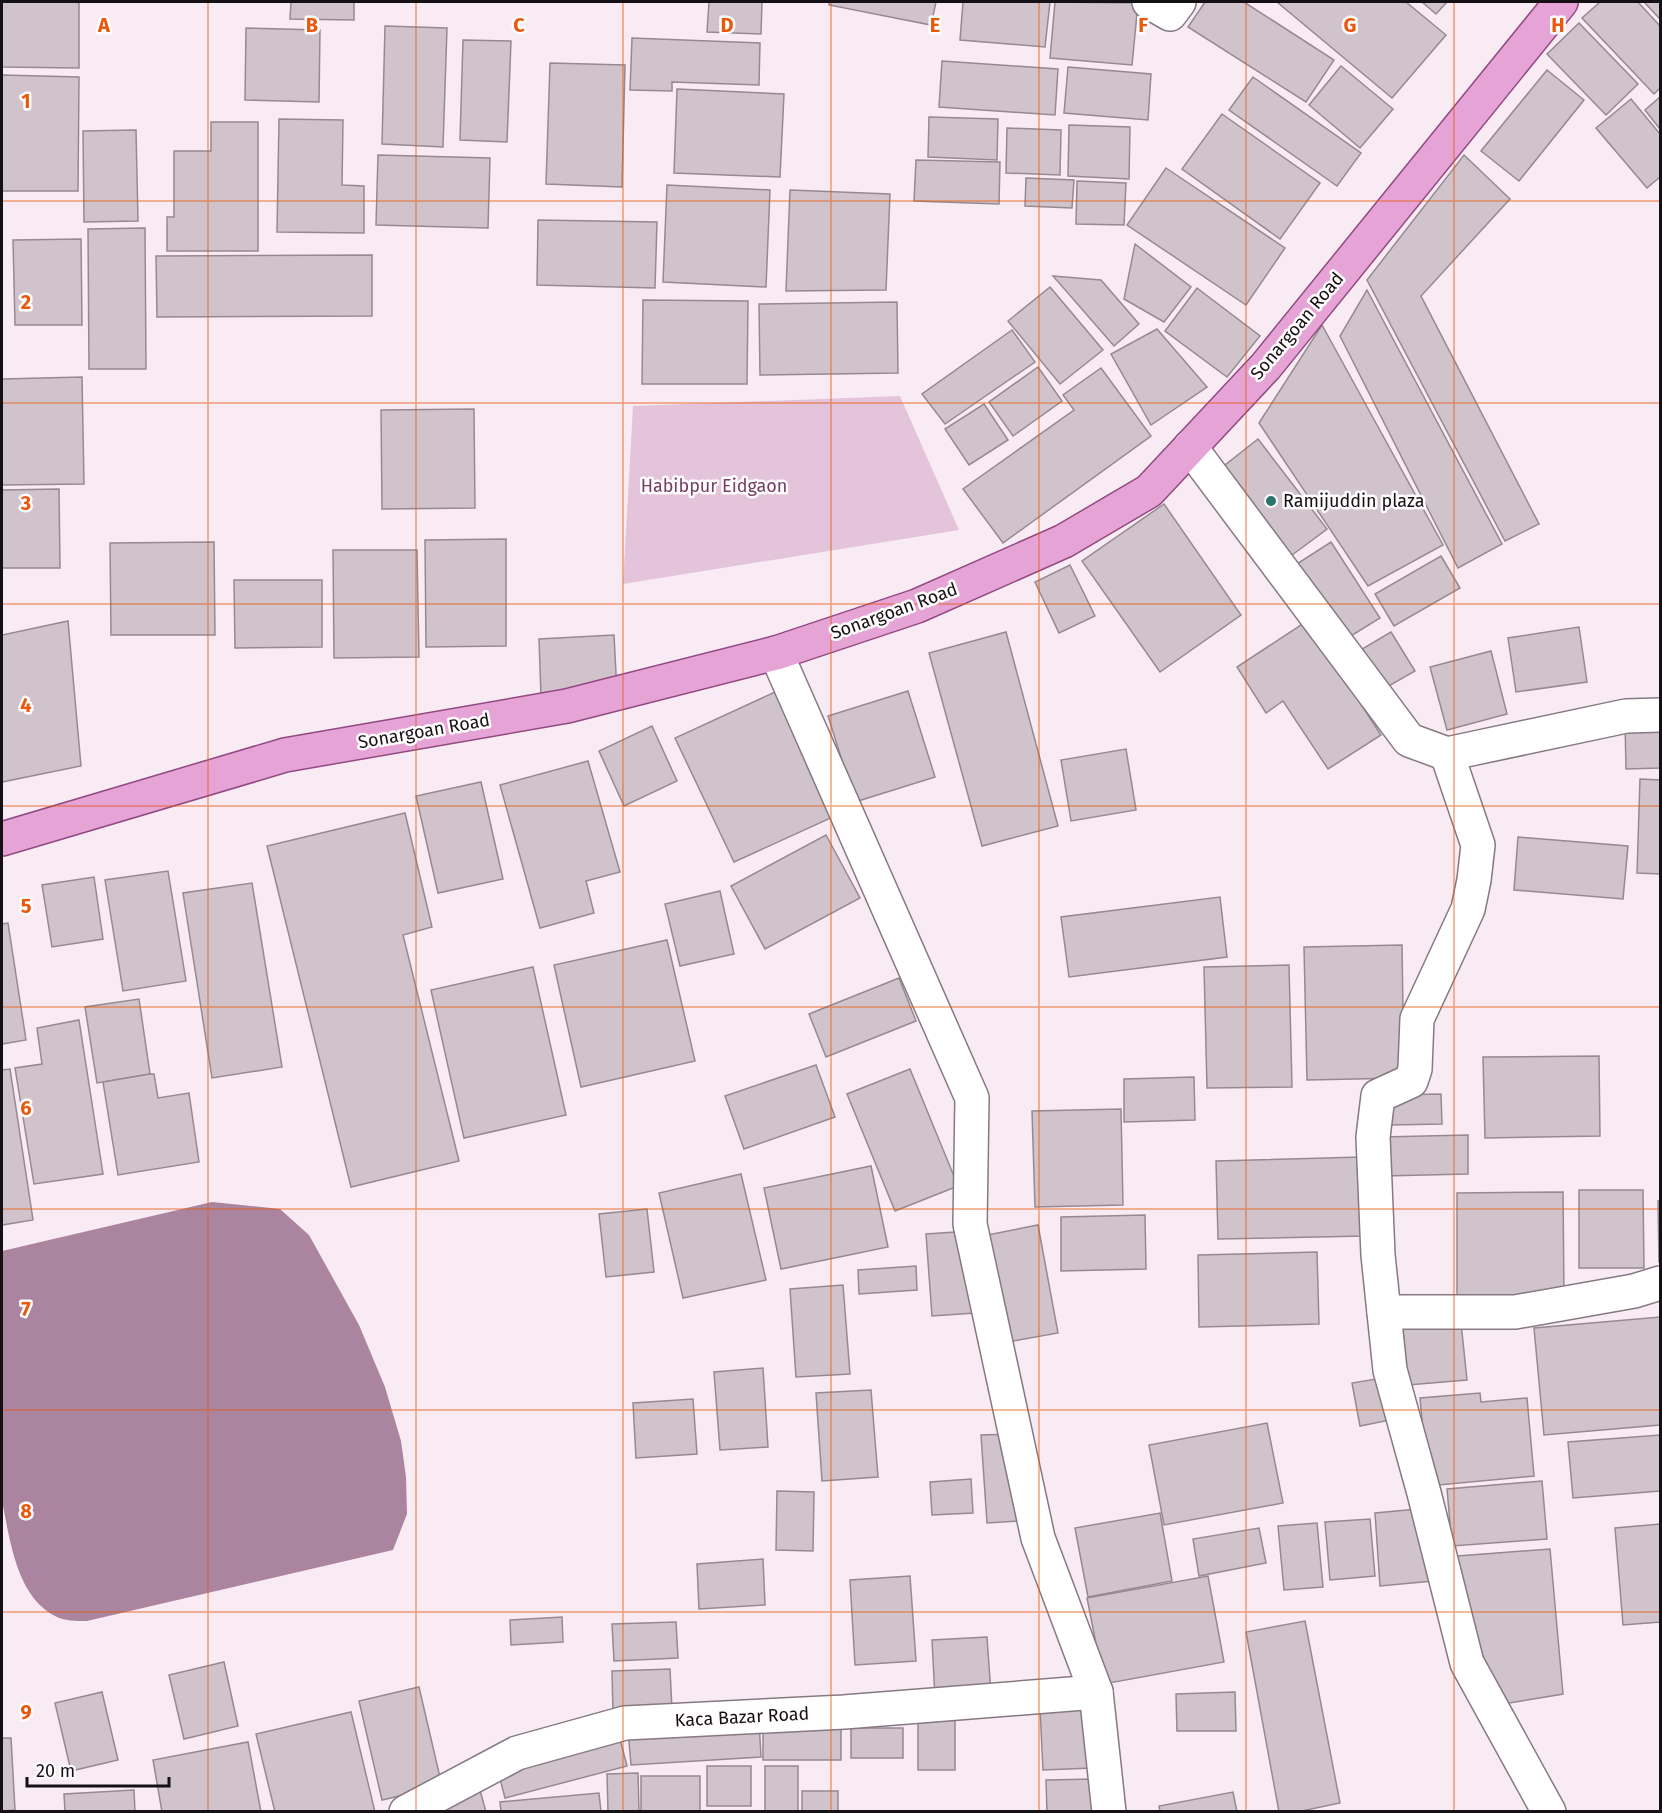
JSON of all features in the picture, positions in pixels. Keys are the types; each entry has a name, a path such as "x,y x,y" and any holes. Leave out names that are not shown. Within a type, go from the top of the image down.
{"main road":[{"name":"Sonargoan Road","path":"2,839 285,755 567,706 776,653 917,606 1064,541 1149,491 1266,366 1561,2"}],"street":[{"path":"1149,2 1170,14 1179,2"},
{"path":"1190,447 1409,740 1446,754 1626,716 1660,715"},
{"path":"776,653 972,1098 970,1224 1038,1538 1096,1692 1109,1812"},
{"path":"1446,754 1478,845 1474,880 1468,909 1418,1019 1415,1069 1411,1081 1378,1096 1372,1137 1378,1255 1390,1370 1467,1663 1549,1812"},
{"path":"1384,1312 1515,1312 1634,1291 1660,1283"},
{"name":"Kaca Bazar Road","path":"406,1812 517,1753 625,1723 844,1712 1096,1692"}],"green space":[{"name":"Habibpur Eidgaon","path":"900,396 959,530 623,584 633,406"}],"shaded area":[{"path":"212,1202 280,1209 309,1235 359,1325 385,1387 401,1441 406,1477 407,1514 393,1550 87,1621 59,1618 42,1607 31,1595 23,1581 12,1549 2,1501 2,1251"}],"building":[{"path":"2,2 79,2 79,68 2,67"},
{"path":"291,2 354,2 354,20 290,19"},
{"path":"709,2 762,2 761,34 707,32"},
{"path":"829,2 936,2 931,25 829,5"},
{"path":"963,2 1050,2 1045,47 960,40"},
{"path":"1055,2 1138,3 1132,65 1050,58"},
{"path":"1205,2 1244,2 1334,60 1306,102 1188,27"},
{"path":"1277,2 1406,2 1446,35 1392,98"},
{"path":"1422,2 1447,2 1436,14"},
{"path":"1600,2 1638,2 1660,26 1660,88 1654,94 1582,18"},
{"path":"1644,2 1660,2 1660,19"},
{"path":"1579,23 1638,84 1606,115 1547,54"},
{"path":"385,26 447,28 443,147 382,144"},
{"path":"246,28 320,30 319,102 245,100"},
{"path":"632,38 760,43 759,85 672,82 672,91 630,90"},
{"path":"463,40 511,41 507,142 460,140"},
{"path":"942,61 1058,69 1055,115 939,107"},
{"path":"550,63 625,65 622,187 546,184"},
{"path":"1341,66 1393,109 1360,148 1309,105"},
{"path":"1068,67 1151,74 1148,120 1064,113"},
{"path":"1547,70 1584,100 1519,181 1481,151"},
{"path":"2,75 79,77 78,191 2,191"},
{"path":"1253,77 1361,153 1337,186 1229,110"},
{"path":"677,89 784,94 780,177 674,173"},
{"path":"1660,97 1660,129 1645,110"},
{"path":"1631,99 1660,134 1660,177 1647,188 1596,128"},
{"path":"1222,114 1320,183 1280,239 1182,169"},
{"path":"929,117 998,119 997,160 928,157"},
{"path":"279,119 343,120 342,185 364,186 364,233 277,232"},
{"path":"211,122 258,122 258,251 167,251 167,217 174,217 174,151 211,151"},
{"path":"1069,125 1130,127 1129,179 1068,176"},
{"path":"1007,128 1061,130 1060,175 1006,173"},
{"path":"136,130 138,221 84,222 83,131"},
{"path":"378,155 490,158 488,228 376,225"},
{"path":"1464,155 1510,199 1421,296 1539,524 1505,541 1367,280"},
{"path":"916,160 1000,162 999,204 914,201"},
{"path":"1166,168 1285,248 1246,305 1127,225"},
{"path":"1026,178 1074,180 1072,208 1025,206"},
{"path":"1077,181 1126,183 1124,225 1076,224"},
{"path":"667,185 770,190 766,287 663,282"},
{"path":"790,190 890,194 886,290 786,291"},
{"path":"538,220 657,222 655,288 537,285"},
{"path":"145,228 146,369 89,369 88,229"},
{"path":"81,239 82,325 15,325 13,240"},
{"path":"1135,244 1191,287 1164,322 1124,299"},
{"path":"372,255 372,316 157,317 156,256"},
{"path":"1053,276 1101,280 1139,324 1114,346"},
{"path":"1050,287 1103,350 1060,384 1008,321"},
{"path":"1197,288 1260,336 1227,377 1165,331"},
{"path":"1367,290 1502,544 1458,568 1340,336"},
{"path":"643,300 748,301 747,384 642,384"},
{"path":"897,302 898,373 760,375 759,304"},
{"path":"1322,325 1443,545 1368,586 1259,423"},
{"path":"1157,329 1207,387 1151,425 1111,354"},
{"path":"1012,330 1035,362 945,424 922,394"},
{"path":"1038,367 1062,401 1013,436 989,402"},
{"path":"1101,368 1151,436 1003,543 963,489 1074,410 1063,395"},
{"path":"82,377 84,484 2,485 2,379"},
{"path":"984,404 1008,440 969,465 945,429"},
{"path":"474,409 475,508 382,509 381,410"},
{"name":"Ramijuddin plaza","path":"1258,439 1327,529 1284,561 1215,473"},
{"path":"59,489 60,568 2,568 2,490"},
{"path":"1164,504 1241,615 1160,672 1082,561"},
{"path":"506,539 506,646 426,647 425,540"},
{"path":"214,542 215,635 111,635 110,543"},
{"path":"1331,542 1380,618 1338,644 1289,569"},
{"path":"333,550 417,550 419,657 334,658"},
{"path":"1441,556 1460,588 1394,626 1375,594"},
{"path":"1070,565 1095,616 1059,633 1035,582"},
{"path":"234,580 322,580 322,647 235,648"},
{"path":"68,621 81,766 2,782 2,635"},
{"path":"1307,621 1381,735 1328,769 1283,701 1266,713 1237,667"},
{"path":"1579,627 1587,682 1516,692 1508,638"},
{"path":"1006,632 1058,826 982,846 929,653"},
{"path":"1391,632 1415,671 1380,691 1357,652"},
{"path":"614,635 617,693 541,696 539,639"},
{"path":"1491,651 1507,714 1447,730 1430,667"},
{"path":"908,691 935,777 855,802 828,716"},
{"path":"775,692 833,817 734,862 675,738"},
{"path":"1625,722 1660,722 1660,768 1626,769"},
{"path":"652,726 677,781 624,806 599,751"},
{"path":"1126,749 1136,810 1071,821 1061,760"},
{"path":"588,761 620,872 586,881 594,913 540,928 500,785"},
{"path":"1640,779 1660,780 1660,874 1637,873"},
{"path":"481,782 503,879 438,893 416,796"},
{"path":"405,813 432,927 403,935 459,1161 351,1187 267,846"},
{"path":"826,835 860,898 765,949 731,886"},
{"path":"1518,837 1628,846 1623,899 1514,890"},
{"path":"168,871 186,981 123,991 105,880"},
{"path":"94,877 103,939 52,947 42,885"},
{"path":"252,883 282,1067 212,1078 183,893"},
{"path":"720,891 734,954 680,966 665,904"},
{"path":"1220,897 1227,957 1069,977 1061,917"},
{"path":"8,923 26,1040 2,1044 2,924"},
{"path":"667,940 695,1061 581,1087 554,965"},
{"path":"1402,945 1404,1078 1307,1080 1304,947"},
{"path":"1289,965 1292,1087 1207,1088 1204,967"},
{"path":"533,967 566,1115 464,1138 431,990"},
{"path":"899,978 916,1021 826,1057 809,1014"},
{"path":"139,999 150,1074 97,1083 85,1007"},
{"path":"79,1020 103,1174 34,1184 15,1068 42,1064 37,1028"},
{"path":"1599,1056 1600,1136 1485,1138 1483,1057"},
{"path":"816,1065 835,1117 744,1149 725,1096"},
{"path":"10,1069 33,1220 2,1225 2,1070"},
{"path":"910,1069 958,1186 895,1211 847,1094"},
{"path":"154,1074 158,1098 189,1093 199,1162 118,1175 103,1082"},
{"path":"1194,1077 1195,1120 1124,1122 1124,1079"},
{"path":"1441,1094 1442,1124 1391,1125 1390,1095"},
{"path":"1121,1109 1123,1205 1035,1207 1032,1111"},
{"path":"1468,1135 1468,1174 1383,1176 1382,1137"},
{"path":"1362,1157 1364,1236 1218,1239 1216,1161"},
{"path":"871,1166 888,1247 781,1269 764,1188"},
{"path":"741,1174 766,1280 683,1298 659,1193"},
{"path":"1579,1190 1643,1190 1644,1268 1579,1268"},
{"path":"1563,1192 1564,1295 1457,1296 1457,1193"},
{"path":"1658,1201 1660,1201 1660,1262 1659,1262"},
{"path":"647,1209 654,1272 606,1277 599,1214"},
{"path":"1145,1215 1146,1269 1061,1271 1061,1217"},
{"path":"1038,1225 1058,1333 1008,1342 987,1235"},
{"path":"970,1231 975,1313 932,1316 926,1234"},
{"path":"1317,1252 1319,1324 1199,1327 1198,1255"},
{"path":"916,1266 917,1290 859,1294 858,1270"},
{"path":"843,1285 850,1374 796,1377 790,1289"},
{"path":"1460,1313 1467,1380 1408,1385 1402,1319"},
{"path":"1660,1317 1660,1425 1544,1435 1534,1328"},
{"path":"763,1368 768,1447 720,1450 714,1372"},
{"path":"1382,1378 1390,1420 1360,1426 1352,1383"},
{"path":"871,1390 878,1477 822,1481 816,1393"},
{"path":"1480,1393 1481,1402 1527,1398 1534,1476 1428,1486 1420,1398"},
{"path":"693,1399 697,1454 636,1458 633,1403"},
{"path":"1267,1423 1283,1503 1164,1525 1149,1445"},
{"path":"1013,1434 1019,1521 987,1523 981,1435"},
{"path":"1660,1435 1660,1491 1573,1498 1568,1442"},
{"path":"971,1479 973,1513 932,1515 930,1482"},
{"path":"1542,1481 1547,1539 1452,1546 1447,1489"},
{"path":"777,1491 814,1492 813,1551 776,1550"},
{"path":"1428,1508 1433,1581 1380,1586 1375,1513"},
{"path":"1160,1513 1172,1581 1088,1597 1075,1528"},
{"path":"1370,1519 1375,1576 1330,1580 1325,1522"},
{"path":"1317,1523 1323,1587 1284,1590 1278,1526"},
{"path":"1660,1524 1660,1622 1623,1625 1615,1528"},
{"path":"1259,1528 1266,1563 1199,1576 1193,1539"},
{"path":"1550,1549 1563,1694 1497,1705 1445,1557"},
{"path":"763,1559 765,1605 699,1609 697,1564"},
{"path":"910,1576 916,1661 855,1665 850,1580"},
{"path":"1208,1576 1224,1662 1104,1684 1087,1598"},
{"path":"562,1617 563,1642 511,1645 510,1620"},
{"path":"1305,1621 1340,1803 1297,1812 1279,1812 1246,1632"},
{"path":"676,1622 678,1658 614,1661 612,1624"},
{"path":"987,1637 991,1694 935,1698 932,1640"},
{"path":"224,1662 238,1726 184,1739 169,1675"},
{"path":"670,1669 672,1710 613,1713 612,1671"},
{"path":"419,1687 442,1786 382,1800 359,1701"},
{"path":"102,1692 118,1760 71,1771 55,1703"},
{"path":"1235,1692 1236,1731 1177,1731 1176,1694"},
{"path":"1089,1706 1092,1768 1043,1770 1040,1708"},
{"path":"351,1712 375,1812 275,1812 256,1734"},
{"path":"918,1716 955,1716 955,1770 918,1770"},
{"path":"759,1721 761,1757 631,1765 628,1730"},
{"path":"763,1722 841,1722 841,1760 763,1760"},
{"path":"851,1728 903,1728 903,1758 851,1758"},
{"path":"2,1738 11,1738 15,1810 2,1811"},
{"path":"620,1739 627,1766 505,1798 498,1771"},
{"path":"248,1742 261,1812 162,1812 153,1760"},
{"path":"707,1766 751,1766 751,1806 707,1806"},
{"path":"765,1766 798,1766 798,1812 765,1812"},
{"path":"638,1773 639,1812 608,1812 607,1774"},
{"path":"641,1776 700,1776 700,1812 641,1812"},
{"path":"1094,1779 1094,1812 1047,1812 1046,1780"},
{"path":"134,1790 135,1812 65,1812 64,1794"},
{"path":"480,1790 486,1812 441,1812"},
{"path":"802,1791 838,1791 838,1812 802,1812"},
{"path":"1233,1792 1237,1812 1160,1812 1159,1806"},
{"path":"599,1793 601,1812 501,1812 500,1802"}],"place":[{"name":"Ramijuddin plaza","path":"1271,501"}]}
